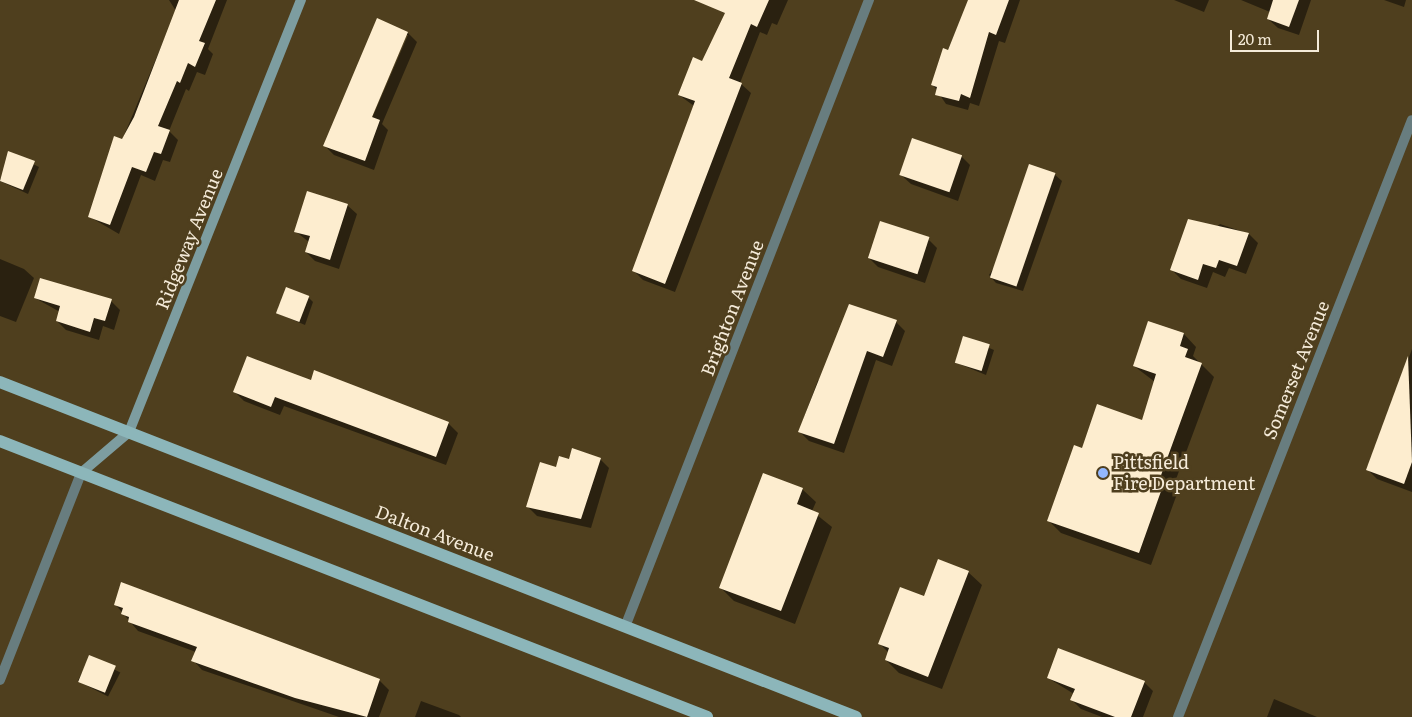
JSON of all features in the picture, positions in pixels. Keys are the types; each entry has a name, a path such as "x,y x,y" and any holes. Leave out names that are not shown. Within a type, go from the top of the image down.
{"main road":[{"name":"Dalton Avenue","path":"0,382 856,717"},
{"path":"0,442 707,717"}],"street":[{"name":"Ridgeway Avenue","path":"81,473 129,432 301,0"},
{"name":"Brighton Avenue","path":"625,627 869,0"},
{"name":"Somerset Avenue","path":"1178,717 1412,120"},
{"path":"0,680 81,473"}],"building":[{"path":"179,0 216,0 199,41 205,43 195,67 188,63 180,83 177,81 158,126 170,130 161,154 154,152 146,172 132,167 110,225 88,217 114,136 122,139 134,117"},
{"path":"694,0 769,0 757,27 751,24 729,78 742,83 665,284 632,271 695,101 678,95 693,57 702,61 725,13"},
{"path":"968,0 1009,0 996,35 989,32 970,98 961,94 959,101 935,95 937,87 931,85 943,48 948,50"},
{"path":"1273,0 1299,0 1289,27 1267,19"},
{"path":"377,18 408,32 372,117 380,120 365,161 323,146"},
{"path":"912,138 962,155 949,192 899,175"},
{"path":"8,151 35,161 23,190 0,181"},
{"path":"1029,164 1055,173 1016,287 990,277"},
{"path":"307,191 348,204 330,260 305,252 310,236 294,232"},
{"path":"1188,219 1249,233 1237,266 1219,260 1216,268 1203,264 1198,280 1170,270"},
{"path":"880,221 929,237 917,274 868,258"},
{"path":"40,278 112,299 105,321 94,318 90,332 56,321 60,306 34,298"},
{"path":"286,287 309,296 299,322 276,313"},
{"path":"849,304 897,320 883,357 867,351 834,444 798,432"},
{"path":"1148,321 1184,333 1180,346 1188,349 1185,357 1202,363 1160,478 1165,480 1139,553 1047,521 1074,445 1082,448 1097,404 1142,420 1156,374 1133,366"},
{"path":"963,336 990,344 982,371 955,363"},
{"path":"247,356 311,380 314,370 449,422 436,457 275,397 271,407 233,392"},
{"path":"1408,356 1412,462 1404,484 1366,470"},
{"path":"572,448 601,458 581,519 526,507 540,462 556,467 559,456 569,459"},
{"path":"763,473 803,488 797,504 819,513 781,611 719,588"},
{"path":"938,559 969,571 928,677 885,660 889,648 878,644 900,587 924,596"},
{"path":"121,582 380,679 367,717 295,698 191,661 197,647 128,622 129,617 121,614 123,608 114,605"},
{"path":"1058,648 1145,681 1131,717 1115,717 1070,700 1075,689 1047,678"},
{"path":"89,655 116,666 105,693 78,682"}],"place":[{"name":"Pittsfield Fire Department","path":"1103,473"}]}
